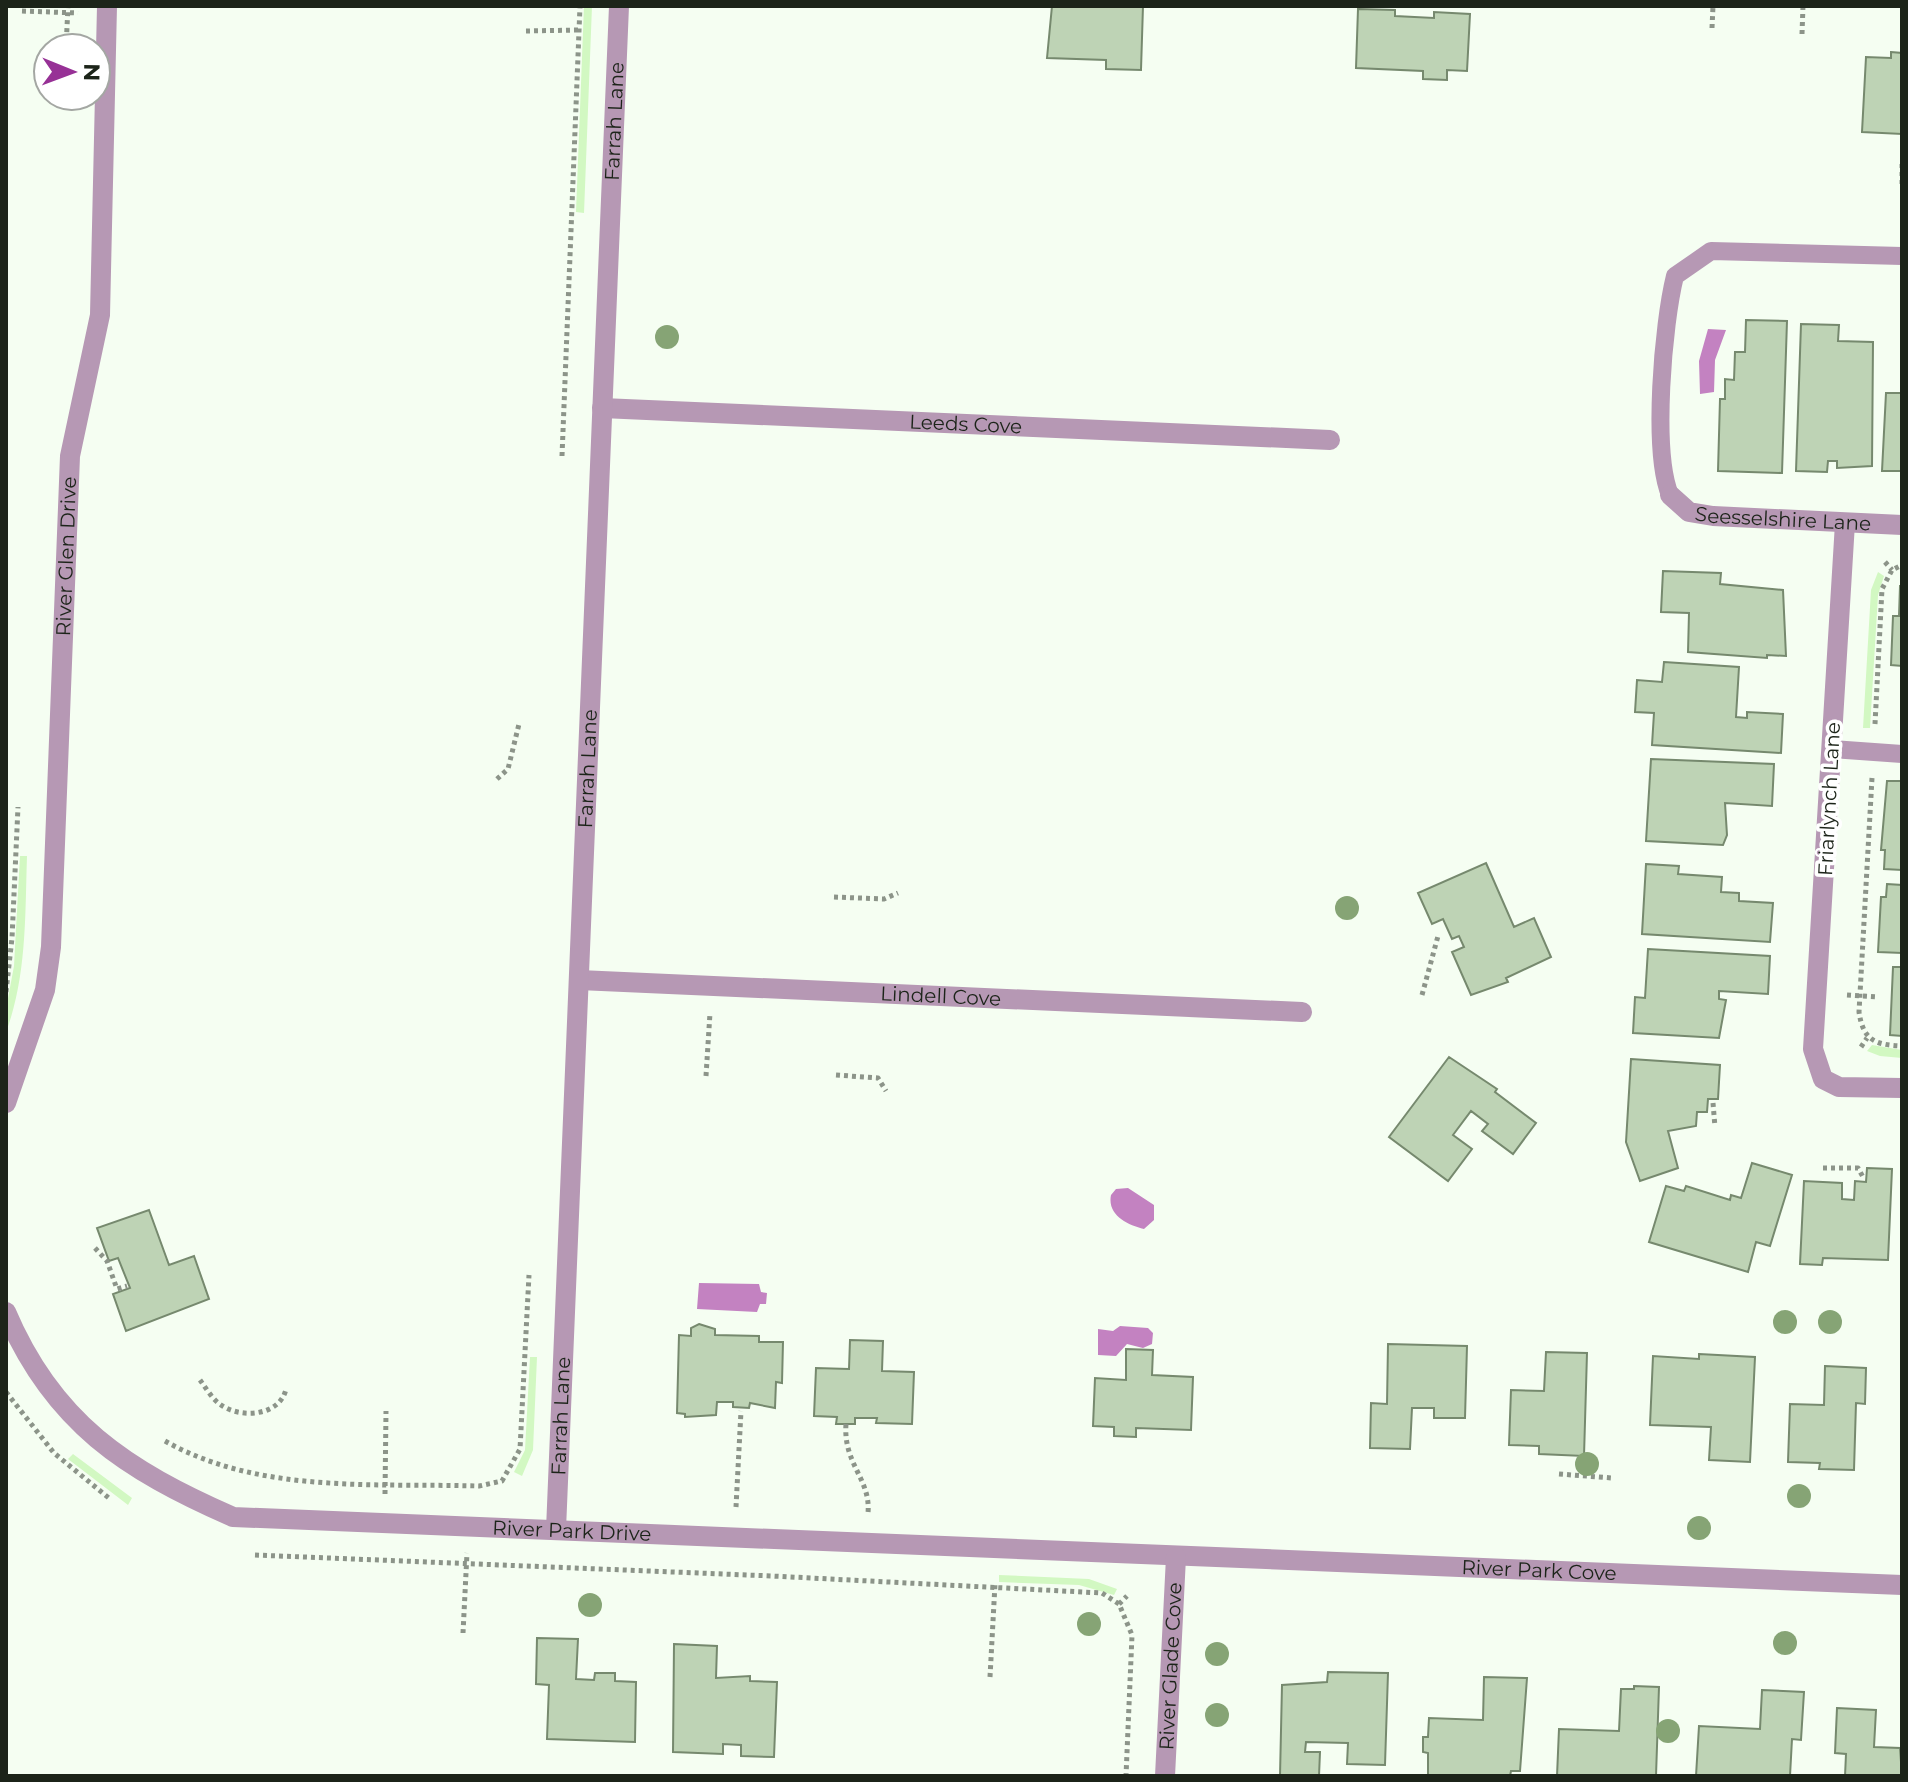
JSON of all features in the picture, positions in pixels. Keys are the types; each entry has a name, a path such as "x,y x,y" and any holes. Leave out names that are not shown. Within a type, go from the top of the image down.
{"street":[{"name":"River Glen Drive","path":"6,1103 45,990 51,947 70,456 100,315 107,6"},
{"name":"Farrah Lane","path":"556,1530 619,6"},
{"name":"Leeds Cove","path":"602,408 1330,440"},
{"name":"Seesselshire Lane","path":"1670,495 1689,512 1713,516 1902,525"},
{"name":"Friarlynch Lane","path":"1845,523 1813,1049 1820,1074 1839,1087 1902,1088"},
{"name":"Lindell Cove","path":"579,980 1302,1012"},
{"name":"River Park Drive","path":"6,1312 27,1357 81,1426 105,1449 174,1491 233,1517 1176,1557"},
{"name":"River Park Cove","path":"1176,1557 1902,1585"},
{"name":"River Glade Cove","path":"1165,1776 1176,1557"}],"lane":[{"path":"1670,495 1659,455 1668,303 1675,276 1711,251 1902,256"},
{"path":"1832,749 1902,754"}],"path":[{"path":"562,456 580,6"},
{"path":"1712,28 1713,6"},
{"path":"1802,34 1803,6"},
{"path":"67,32 68,9"},
{"path":"22,11 68,9 79,13"},
{"path":"526,31 579,30"},
{"path":"1902,164 1902,184"},
{"path":"1885,562 1892,570"},
{"path":"1902,565 1892,570 1882,589 1860,996 1861,1029 1867,1038 1884,1045 1902,1046"},
{"path":"497,779 508,769 519,724"},
{"path":"6,992 12,938 18,807"},
{"path":"834,897 884,899 898,893"},
{"path":"1422,995 1438,936"},
{"path":"1847,995 1878,997"},
{"path":"706,1076 710,1013"},
{"path":"1861,1047 1867,1038"},
{"path":"836,1075 878,1078 886,1091"},
{"path":"1713,1103 1715,1127"},
{"path":"1823,1168 1858,1168 1863,1177"},
{"path":"95,1248 107,1261 117,1289 127,1286"},
{"path":"165,1441 191,1456 254,1476 479,1486 502,1481 520,1449 529,1275"},
{"path":"200,1380 218,1404 242,1412 271,1409 284,1399 286,1389"},
{"path":"6,1392 54,1453 110,1499"},
{"path":"385,1494 386,1411"},
{"path":"736,1507 741,1411"},
{"path":"846,1424 846,1449 864,1486 868,1513"},
{"path":"1559,1474 1612,1478"},
{"path":"463,1633 467,1552"},
{"path":"255,1555 1102,1593 1119,1604 1132,1635 1126,1776"},
{"path":"990,1677 995,1575"},
{"path":"1119,1604 1127,1596"}],"green space":[{"path":"584,6 592,6 584,213 576,212"},
{"path":"1878,572 1884,576 1878,595 1870,728 1863,728 1871,590"},
{"path":"20,856 27,856 24,945 18,989 6,1032 6,1009 14,966"},
{"path":"1872,1045 1902,1050 1902,1058 1867,1051"},
{"path":"530,1357 537,1357 533,1450 522,1476 514,1472 525,1450"},
{"path":"73,1454 132,1498 128,1505 68,1459"},
{"path":"999,1575 1089,1579 1117,1589 1114,1595 1079,1585 999,1582"}],"shaded area":[{"path":"1708,329 1726,330 1715,360 1714,392 1700,394 1699,361"},
{"path":"1128,1188 1154,1205 1154,1220 1144,1229 1125,1222 1112,1208 1111,1195 1116,1189"},
{"path":"699,1283 759,1284 761,1292 767,1293 766,1304 760,1304 757,1312 697,1309"},
{"path":"1120,1326 1148,1328 1153,1333 1152,1344 1143,1348 1127,1344 1116,1356 1098,1355 1098,1329 1113,1331"}],"building":[{"path":"1052,6 1143,6 1141,70 1106,69 1106,60 1047,58"},
{"path":"1358,9 1395,10 1395,16 1434,18 1434,12 1470,14 1467,71 1447,70 1447,80 1423,79 1423,71 1356,68"},
{"path":"1891,52 1902,53 1902,134 1862,132 1866,57 1891,58"},
{"path":"1746,320 1787,321 1782,473 1718,471 1720,399 1725,399 1725,379 1734,380 1735,352 1745,352"},
{"path":"1801,324 1839,325 1838,341 1873,342 1872,466 1837,468 1837,461 1828,461 1827,472 1796,471"},
{"path":"1886,393 1902,393 1902,471 1882,471"},
{"path":"1663,571 1721,573 1720,584 1783,590 1786,656 1767,655 1767,658 1688,652 1689,613 1661,612"},
{"path":"1900,586 1902,666 1891,665 1893,616 1899,616"},
{"path":"1664,662 1739,667 1736,717 1747,718 1747,712 1783,714 1781,753 1652,745 1654,713 1635,712 1637,680 1662,682"},
{"path":"1651,759 1774,764 1772,806 1725,803 1727,835 1723,845 1646,841"},
{"path":"1887,781 1902,781 1902,870 1884,869 1885,850 1881,850"},
{"path":"1486,863 1514,927 1534,918 1551,957 1506,978 1508,982 1471,995 1452,952 1464,947 1459,936 1452,939 1443,919 1432,924 1418,893"},
{"path":"1646,864 1679,866 1678,874 1722,877 1721,892 1739,893 1739,901 1773,903 1770,942 1642,934"},
{"path":"1887,884 1902,885 1902,953 1878,952 1881,897 1886,897"},
{"path":"1648,949 1770,956 1768,994 1719,991 1719,999 1726,1000 1719,1038 1633,1033 1635,997 1645,998"},
{"path":"1893,967 1902,967 1902,1036 1890,1035"},
{"path":"1449,1057 1497,1089 1495,1092 1536,1123 1513,1154 1482,1131 1488,1124 1471,1111 1453,1135 1472,1149 1448,1181 1389,1137"},
{"path":"1631,1059 1720,1065 1718,1099 1708,1099 1707,1112 1697,1112 1696,1126 1668,1131 1678,1168 1640,1181 1626,1142"},
{"path":"1752,1163 1792,1175 1770,1246 1756,1242 1748,1272 1649,1242 1666,1186 1684,1191 1686,1186 1730,1200 1731,1195 1741,1198"},
{"path":"1867,1168 1892,1169 1888,1260 1823,1258 1822,1265 1800,1264 1804,1181 1842,1183 1842,1199 1854,1200 1855,1181 1866,1182"},
{"path":"149,1210 169,1265 194,1256 209,1299 126,1331 113,1294 130,1288 118,1258 109,1261 97,1228"},
{"path":"699,1324 715,1329 715,1335 759,1336 759,1342 783,1342 782,1383 776,1382 775,1408 750,1403 749,1408 733,1407 733,1402 717,1402 716,1415 685,1417 685,1414 677,1413 679,1335 691,1336 691,1328"},
{"path":"850,1340 883,1341 882,1371 914,1372 912,1424 876,1423 877,1418 855,1418 855,1424 836,1424 837,1417 814,1416 816,1368 849,1369"},
{"path":"1388,1344 1467,1346 1465,1418 1434,1418 1434,1408 1412,1408 1410,1449 1370,1448 1371,1403 1387,1404"},
{"path":"1126,1349 1153,1350 1152,1375 1193,1377 1191,1430 1136,1428 1136,1437 1114,1436 1114,1427 1093,1426 1095,1378 1126,1380"},
{"path":"1546,1352 1587,1353 1584,1456 1539,1454 1539,1446 1509,1445 1511,1390 1544,1391"},
{"path":"1699,1354 1755,1357 1750,1462 1709,1460 1711,1427 1650,1425 1653,1356 1699,1359"},
{"path":"1825,1366 1866,1368 1865,1404 1856,1403 1854,1470 1819,1469 1820,1463 1788,1462 1790,1404 1824,1405"},
{"path":"537,1638 578,1639 576,1679 594,1680 595,1673 615,1673 615,1681 636,1682 635,1742 547,1739 549,1685 536,1684"},
{"path":"674,1644 717,1646 716,1678 750,1676 750,1681 777,1682 774,1757 741,1756 741,1745 723,1744 723,1754 673,1752"},
{"path":"1328,1672 1388,1673 1385,1765 1347,1764 1348,1743 1306,1742 1305,1752 1320,1752 1319,1776 1280,1776 1282,1685 1327,1682"},
{"path":"1484,1677 1527,1678 1520,1771 1511,1771 1510,1776 1428,1776 1428,1753 1423,1752 1423,1737 1428,1737 1429,1718 1483,1720"},
{"path":"1634,1686 1659,1687 1656,1776 1557,1776 1559,1729 1619,1731 1621,1689 1634,1689"},
{"path":"1762,1690 1804,1692 1801,1740 1792,1739 1790,1776 1696,1776 1699,1726 1760,1729"},
{"path":"1837,1708 1876,1710 1874,1747 1900,1748 1902,1776 1845,1776 1846,1754 1835,1753"}]}
